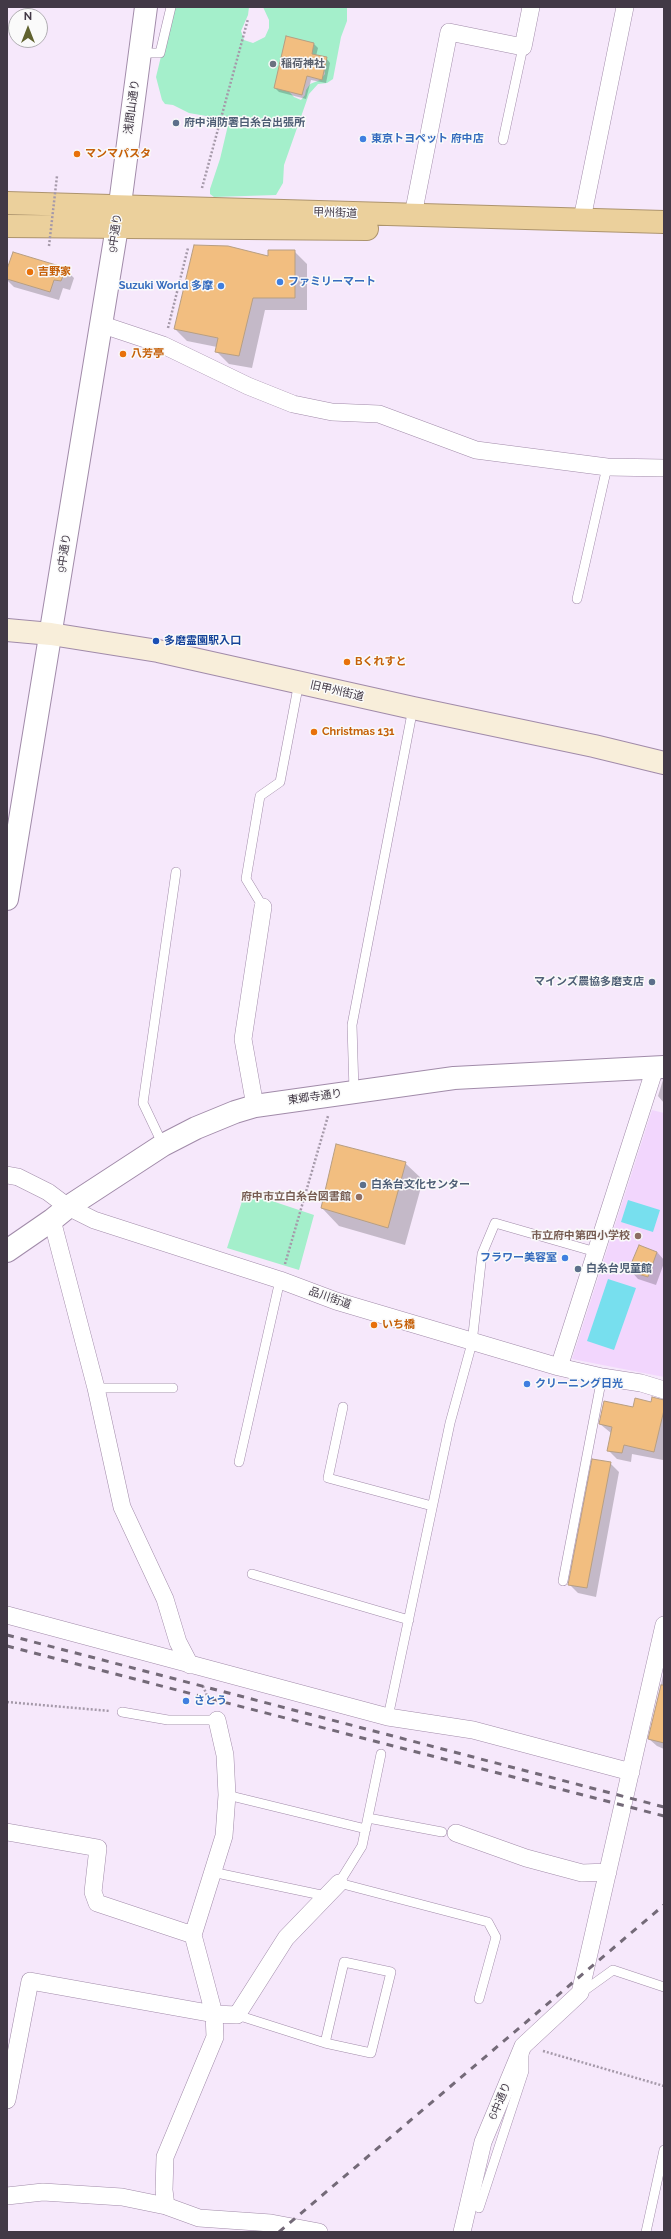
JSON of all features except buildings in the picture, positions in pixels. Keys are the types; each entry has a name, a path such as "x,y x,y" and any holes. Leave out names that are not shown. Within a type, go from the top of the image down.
{"highway":[{"name":"甲州街道","path":"7,203 118,217"},
{"name":"甲州街道","path":"7,226 118,217 195,218 413,216 582,218 664,222"},
{"name":"甲州街道","path":"195,218 582,232 664,237"}],"main road":[{"name":"旧甲州街道","path":"7,630 51,634 158,650 414,708 594,746 664,764"}],"street":[{"name":"浅間山通り","path":"118,217 146,7"},
{"path":"413,216 449,32 523,47 531,7"},
{"path":"582,218 625,7"},
{"name":"9中通り","path":"7,899 118,217"},
{"path":"100,324 163,345 293,404 332,412 380,414 476,450 607,466 664,468"},
{"path":"255,1106 243,1039 263,906"},
{"path":"559,1367 596,1252 660,1067"},
{"name":"東郷寺通り","path":"7,1251 163,1145 196,1128 235,1112 255,1106 454,1078 598,1069 660,1067"},
{"name":"品川街道","path":"7,1174 18,1177 48,1192 60,1214 94,1220 280,1280 336,1301 415,1323 472,1342 559,1367 602,1377 641,1383 664,1390"},
{"path":"60,1214 122,1507 165,1599 178,1642 190,1665"},
{"path":"7,1615 388,1717 473,1730 631,1772"},
{"path":"580,1994 664,1625"},
{"path":"166,2206 165,2157 215,2037 214,2014 193,1935 224,1836 227,1795 225,1755 217,1720"},
{"path":"7,1832 98,1848 93,1892 97,1902 193,1935"},
{"path":"449,1832 526,1858 582,1872 608,1872"},
{"path":"7,2100 30,1981 214,2014 237,2015 286,1938 338,1883"},
{"name":"6中通り","path":"462,2232 483,2142 523,2046 580,1994"},
{"path":"7,2196 43,2192 114,2197 166,2206 199,2218 270,2223 319,2232"}],"lane":[{"path":"140,53 160,53 171,7"},
{"path":"503,140 523,47"},
{"path":"577,599 607,466"},
{"path":"263,906 246,879 260,796 280,782 299,682"},
{"path":"344,1093 352,1025 414,708"},
{"path":"163,1145 143,1103 176,872"},
{"path":"388,1717 450,1423 472,1342 482,1254 495,1223 596,1252"},
{"path":"239,1462 280,1280"},
{"path":"563,1581 602,1377"},
{"path":"96,1388 173,1388"},
{"path":"343,1406 328,1478 432,1506"},
{"path":"252,1574 409,1620"},
{"path":"122,1712 168,1720 217,1720"},
{"path":"382,1754 362,1846 338,1883 488,1922 496,1937 479,1999"},
{"path":"227,1795 366,1829"},
{"path":"368,1818 449,1832"},
{"path":"212,1872 326,1896"},
{"path":"237,2015 325,2043 371,2054 391,1972 344,1962 325,2043"},
{"path":"580,1994 613,1970 664,1987"},
{"path":"479,2208 524,2071 523,2046"},
{"path":"646,2232 664,2150"}],"path":[{"path":"163,345 248,19"},
{"path":"49,246 57,176"},
{"path":"280,1280 344,1093"},
{"path":"190,1665 203,1687 217,1720"},
{"path":"7,1702 122,1712"},
{"path":"523,2046 664,2086"}],"shaded area":[{"name":"市立府中第四小学校","path":"652,1110 664,1113 664,1377 572,1359"}],"green space":[{"path":"173,7 249,7 248,15 241,31 244,40 253,43 265,37 269,28 269,20 263,7 347,7 347,21 341,37 333,79 327,83 318,84 309,94 284,165 283,183 276,195 214,197 210,194 210,189 220,159 229,121 225,116 212,117 189,113 173,105 165,104 162,100 156,77","holes":["324,68 325,74 320,80 310,84 301,100 294,97 284,86"]},
{"path":"245,1192 314,1215 299,1270 227,1248"}],"water":[{"path":"628,1200 660,1210 653,1232 621,1222"},
{"path":"608,1279 636,1288 614,1350 587,1341"}],"railway":[{"path":"7,1635 664,1807"},
{"path":"7,1646 664,1816"},
{"path":"279,2232 664,1905"}],"place":[{"name":"稲荷神社","path":"273,64"},
{"name":"府中消防署白糸台出張所","path":"176,123"},
{"name":"東京トヨペット 府中店","path":"363,139"},
{"name":"マンマパスタ","path":"77,154"},
{"name":"吉野家","path":"30,272"},
{"name":"ファミリーマート","path":"280,282"},
{"name":"Suzuki World 多摩","path":"221,286"},
{"name":"八芳亭","path":"123,354"},
{"name":"多磨霊園駅入口","path":"156,641"},
{"name":"Bくれすと","path":"347,662"},
{"name":"Christmas 131","path":"314,732"},
{"name":"マインズ農協多磨支店","path":"652,982"},
{"name":"白糸台文化センター","path":"363,1185"},
{"name":"府中市立白糸台図書館","path":"359,1197"},
{"name":"市立府中第四小学校","path":"638,1236"},
{"name":"フラワー美容室","path":"565,1258"},
{"name":"白糸台児童館","path":"578,1269"},
{"name":"いち橋","path":"374,1325"},
{"name":"クリーニング日光","path":"527,1384"},
{"name":"さとう","path":"186,1701"}]}
